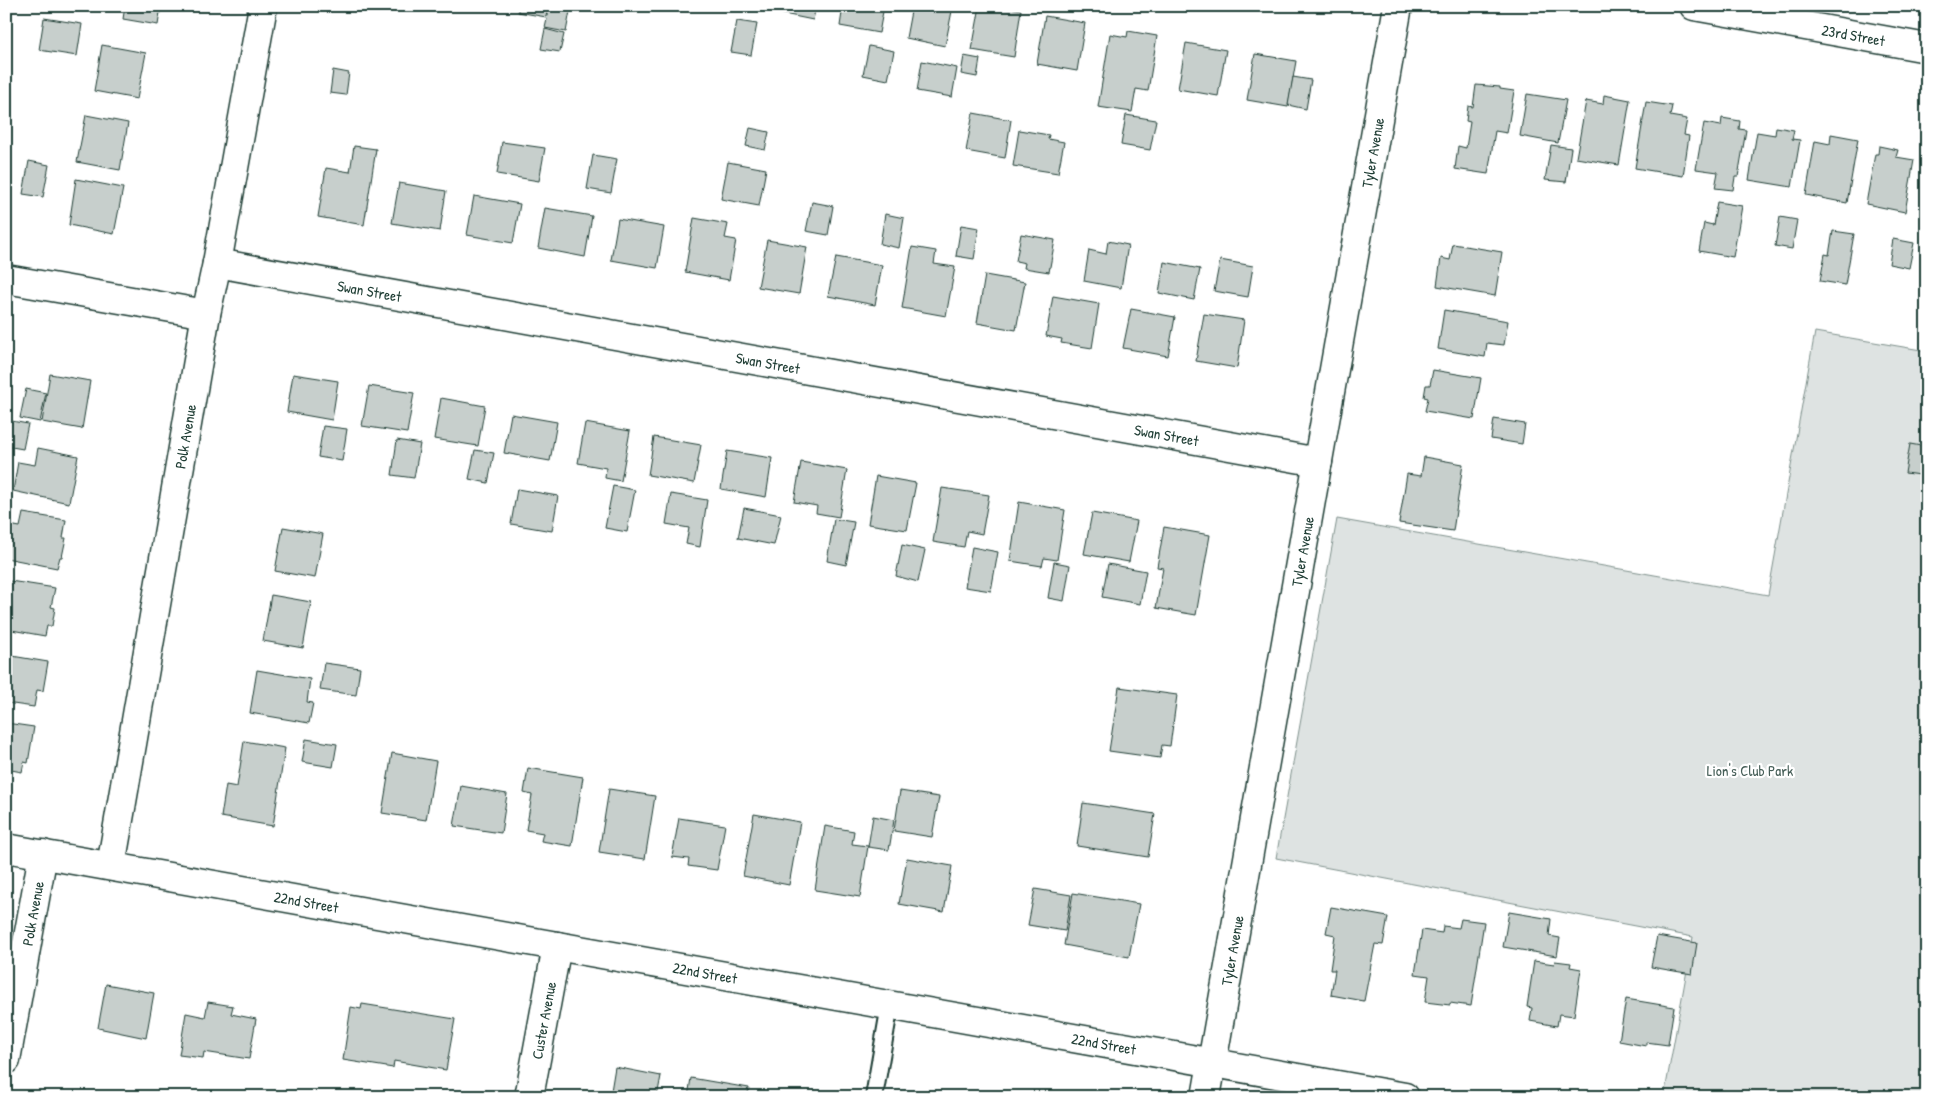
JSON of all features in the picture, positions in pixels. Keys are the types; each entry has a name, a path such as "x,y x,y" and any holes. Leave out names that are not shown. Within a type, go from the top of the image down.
{"street":[{"name":"Polk Avenue","path":"111,866 206,314 264,6"},
{"name":"Tyler Avenue","path":"1206,1097 1398,6"},
{"name":"23rd Street","path":"1701,7 1927,48"},
{"name":"Swan Street","path":"217,263 1318,462"},
{"path":"6,278 206,314"},
{"name":"22nd Street","path":"6,848 1405,1097"},
{"name":"Polk Avenue","path":"6,1060 43,854"},
{"name":"Custer Avenue","path":"530,1097 556,946"}],"lane":[{"path":"874,1097 890,1005"}],"green space":[{"name":"Lion's Club Park","path":"1815,332 1927,351 1927,1097 1664,1097 1693,937 1276,858 1337,519 1768,595"}],"building":[{"path":"125,6 161,6 158,25 123,19"},
{"path":"519,6 548,6 546,17 518,12"},
{"path":"550,6 571,6 566,32 545,28"},
{"path":"775,6 816,6 813,20 774,12"},
{"path":"843,6 884,6 879,33 840,26"},
{"path":"912,6 953,6 945,46 906,38"},
{"path":"980,6 998,6 1021,10 1014,57 972,50"},
{"path":"1045,16 1085,23 1077,71 1037,64"},
{"path":"44,18 82,24 77,56 39,50"},
{"path":"737,21 757,24 751,55 731,52"},
{"path":"545,29 564,34 560,52 541,49"},
{"path":"1128,31 1157,36 1148,91 1136,89 1132,112 1098,107 1110,34 1127,37"},
{"path":"1186,43 1226,50 1218,96 1178,89"},
{"path":"102,45 146,53 137,99 94,91"},
{"path":"869,46 894,51 888,80 863,75"},
{"path":"1255,54 1296,61 1288,107 1247,100"},
{"path":"964,56 980,59 977,77 961,74"},
{"path":"922,61 957,68 952,97 917,91"},
{"path":"333,70 349,73 346,95 330,93"},
{"path":"1293,77 1311,80 1306,109 1288,105"},
{"path":"1476,85 1500,87 1500,89 1514,91 1507,133 1495,131 1488,174 1455,169 1458,146 1466,148 1470,122 1466,121 1468,106 1473,107"},
{"path":"1527,94 1566,100 1558,143 1520,136"},
{"path":"1604,95 1630,100 1619,165 1576,158 1586,101 1603,104"},
{"path":"1646,102 1672,106 1670,116 1687,119 1684,135 1689,136 1683,176 1635,168"},
{"path":"973,113 1011,120 1005,158 966,151"},
{"path":"86,115 128,123 120,170 77,162"},
{"path":"1126,115 1156,120 1150,150 1121,145"},
{"path":"1722,118 1740,121 1739,129 1746,130 1738,177 1735,177 1733,190 1715,188 1718,172 1696,169 1704,123 1721,126"},
{"path":"1776,127 1794,130 1792,139 1800,140 1792,187 1749,180 1757,132 1775,135"},
{"path":"750,128 769,132 765,150 746,146"},
{"path":"1019,130 1049,135 1048,139 1064,142 1058,173 1013,166"},
{"path":"1831,134 1858,139 1847,203 1806,195 1815,141 1830,144"},
{"path":"502,142 545,148 539,181 497,174"},
{"path":"1551,145 1571,148 1566,182 1545,180"},
{"path":"354,146 376,149 364,225 318,217 326,168 350,172"},
{"path":"1879,146 1898,150 1896,157 1914,160 1905,212 1866,204 1875,154 1878,154"},
{"path":"593,155 617,159 611,193 587,189"},
{"path":"29,161 49,165 43,197 23,194"},
{"path":"728,162 766,169 759,206 721,199"},
{"path":"76,179 123,188 114,234 69,225"},
{"path":"399,183 446,191 440,231 392,223"},
{"path":"474,196 520,204 513,243 467,235"},
{"path":"812,202 833,206 828,235 806,231"},
{"path":"1717,202 1742,206 1733,257 1699,251 1704,223 1713,225"},
{"path":"545,208 592,216 585,257 538,248"},
{"path":"885,214 904,218 899,248 880,244"},
{"path":"1780,217 1797,220 1792,249 1775,246"},
{"path":"694,218 728,224 725,238 736,240 729,280 685,272"},
{"path":"618,219 664,227 657,268 611,260"},
{"path":"961,225 979,228 974,259 956,256"},
{"path":"1833,231 1854,234 1845,285 1820,281 1825,254 1829,255"},
{"path":"1021,234 1055,240 1049,272 1024,268 1025,263 1016,261"},
{"path":"1893,239 1914,243 1909,268 1889,264"},
{"path":"767,240 807,247 799,294 758,287"},
{"path":"1108,241 1128,245 1121,288 1084,281 1089,250 1106,254"},
{"path":"1453,244 1502,252 1495,296 1437,286 1441,258 1450,260"},
{"path":"912,247 936,251 934,264 955,267 946,316 902,308"},
{"path":"836,257 882,265 875,305 828,296"},
{"path":"1220,260 1253,266 1248,297 1214,291"},
{"path":"1164,262 1200,269 1194,300 1159,293"},
{"path":"985,275 1025,282 1016,330 977,323"},
{"path":"1053,296 1099,304 1092,348 1061,343 1062,339 1046,336"},
{"path":"1131,309 1175,317 1168,356 1123,348"},
{"path":"1444,310 1508,321 1504,345 1487,343 1485,357 1438,349"},
{"path":"1204,314 1244,320 1237,368 1196,361"},
{"path":"1433,370 1481,378 1474,419 1425,411 1428,398 1424,397 1426,385 1430,385"},
{"path":"50,374 90,381 82,429 42,422"},
{"path":"293,374 338,381 332,420 287,412"},
{"path":"369,386 414,393 407,433 362,426"},
{"path":"26,389 46,393 40,422 20,418"},
{"path":"441,398 485,406 478,446 434,439"},
{"path":"511,414 557,422 550,461 504,453"},
{"path":"1494,419 1525,424 1522,444 1491,439"},
{"path":"6,420 28,424 23,449 6,446"},
{"path":"585,423 630,431 621,481 605,478 606,468 578,463"},
{"path":"323,426 347,429 342,461 318,457"},
{"path":"654,437 701,445 694,483 648,475"},
{"path":"397,440 420,444 414,478 392,475"},
{"path":"1910,444 1927,447 1927,476 1905,473"},
{"path":"38,448 78,456 69,503 13,491 18,462 35,465"},
{"path":"475,450 494,453 488,483 469,479"},
{"path":"727,451 772,458 766,497 721,489"},
{"path":"1424,457 1463,464 1453,531 1399,523 1407,474 1421,476"},
{"path":"801,462 847,470 839,517 816,513 817,506 794,502"},
{"path":"876,476 916,483 907,530 868,524"},
{"path":"613,486 635,490 627,532 605,528"},
{"path":"942,488 989,495 982,534 967,531 964,547 933,542"},
{"path":"517,489 558,496 552,531 511,524"},
{"path":"671,494 707,500 700,547 686,544 689,528 666,524"},
{"path":"1019,502 1065,510 1057,560 1044,558 1042,566 1010,561"},
{"path":"744,508 781,515 774,545 738,538"},
{"path":"23,513 66,520 63,538 66,538 62,557 60,557 57,568 6,558 9,525 20,527"},
{"path":"1092,513 1137,521 1129,562 1084,554"},
{"path":"834,519 854,522 846,565 827,561"},
{"path":"283,527 323,534 315,578 275,571"},
{"path":"1164,527 1210,535 1196,615 1156,608 1163,568 1157,567"},
{"path":"902,545 925,550 918,582 896,576"},
{"path":"972,547 998,552 991,591 965,587"},
{"path":"1054,562 1070,565 1064,601 1048,598"},
{"path":"1108,564 1146,571 1140,604 1102,597"},
{"path":"10,581 55,588 51,607 55,608 52,626 47,626 45,636 6,629 6,602"},
{"path":"271,595 311,602 303,648 263,641"},
{"path":"6,655 48,662 43,691 37,690 34,707 6,703"},
{"path":"324,663 360,668 356,695 320,690"},
{"path":"257,670 310,679 307,702 313,703 309,723 250,713"},
{"path":"1119,687 1177,695 1170,746 1162,745 1160,758 1109,751"},
{"path":"6,723 34,727 28,763 24,762 22,772 6,769"},
{"path":"306,739 337,744 333,767 302,762"},
{"path":"244,741 285,748 273,826 221,817 226,785 237,787"},
{"path":"392,753 436,761 426,820 382,813"},
{"path":"528,768 583,777 572,846 541,841 543,833 526,830 532,795 524,793"},
{"path":"461,786 507,794 501,833 454,826"},
{"path":"609,789 655,796 645,859 599,852"},
{"path":"900,791 939,797 932,837 894,831"},
{"path":"1083,803 1155,814 1148,857 1077,846"},
{"path":"754,814 800,822 789,885 743,876"},
{"path":"873,816 894,820 889,850 868,847"},
{"path":"679,818 725,825 717,870 688,866 689,859 672,857"},
{"path":"825,826 854,831 852,844 868,846 860,897 815,890"},
{"path":"907,858 952,866 944,912 899,904"},
{"path":"1035,889 1071,895 1065,931 1028,925"},
{"path":"1073,893 1139,904 1129,957 1064,945"},
{"path":"1331,907 1388,917 1383,945 1375,944 1364,1001 1331,995 1335,970 1330,970 1335,935 1326,933"},
{"path":"1509,912 1551,919 1549,936 1560,938 1557,956 1503,947"},
{"path":"1461,919 1484,922 1471,1006 1425,1002 1429,976 1415,974 1422,930 1442,933 1443,926 1459,928"},
{"path":"1657,936 1697,943 1692,974 1651,967"},
{"path":"1534,961 1554,964 1555,961 1571,963 1570,967 1581,969 1574,1016 1559,1014 1557,1026 1530,1021 1532,1008 1527,1007"},
{"path":"106,984 154,993 146,1038 98,1028"},
{"path":"1626,999 1674,1007 1668,1045 1646,1042 1646,1046 1619,1041"},
{"path":"208,1002 233,1006 231,1014 256,1019 249,1059 204,1052 203,1058 179,1055 186,1013 205,1017"},
{"path":"362,1004 455,1019 446,1070 394,1061 393,1068 343,1060 351,1007 361,1009"},
{"path":"615,1067 661,1076 657,1097 610,1097"},
{"path":"691,1078 749,1088 747,1097 688,1097"}]}
